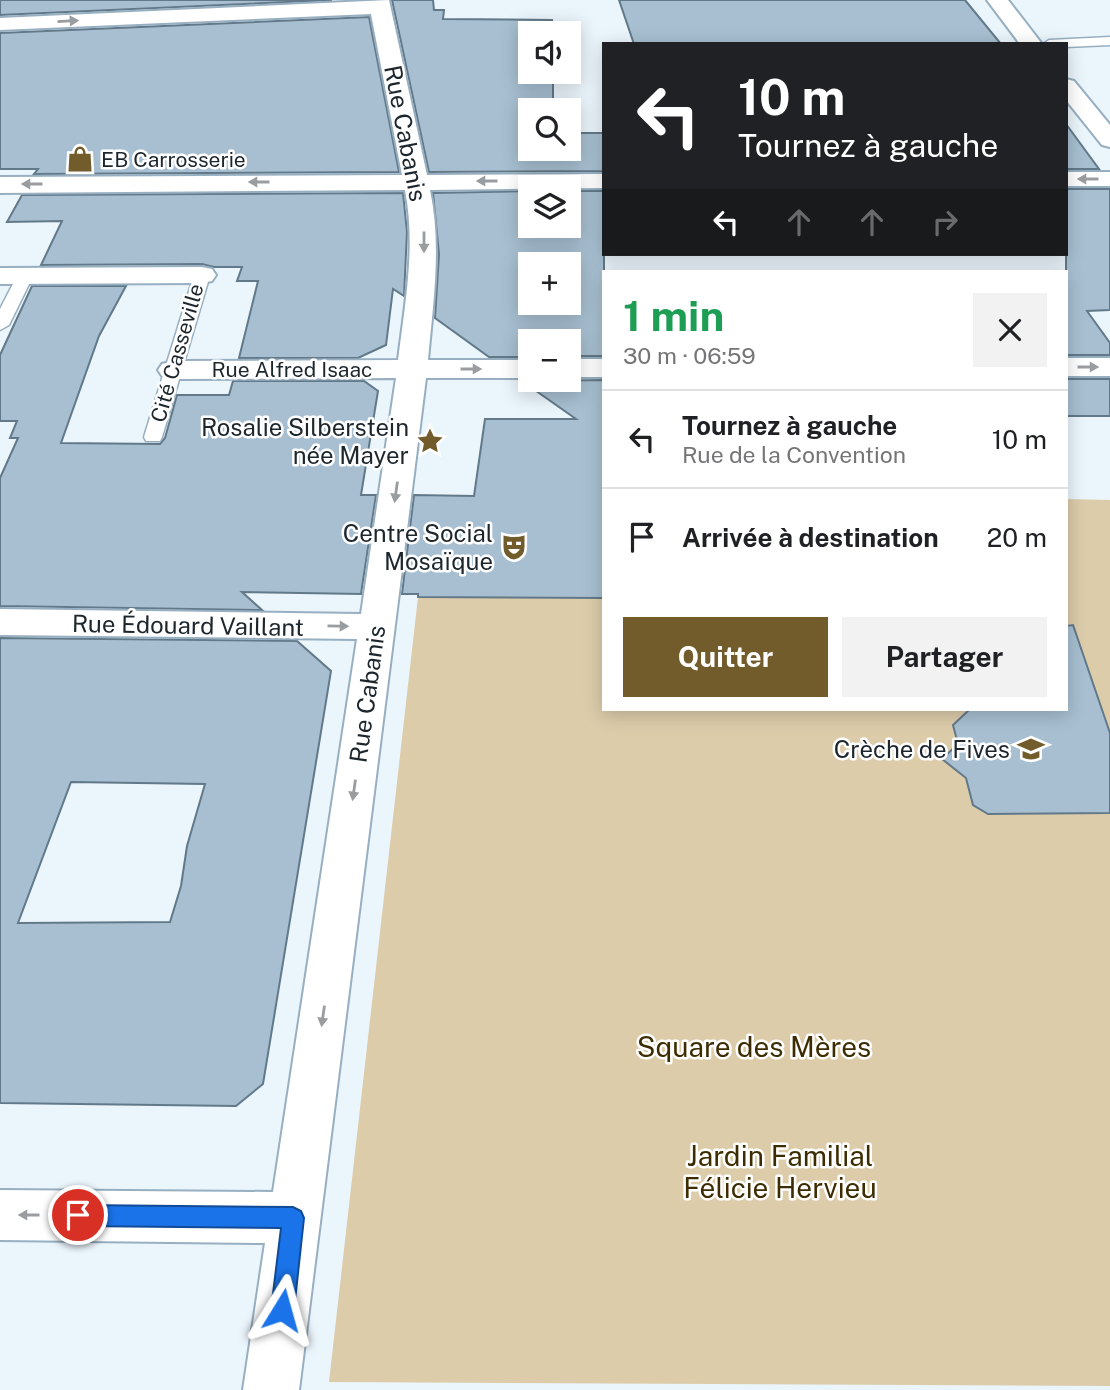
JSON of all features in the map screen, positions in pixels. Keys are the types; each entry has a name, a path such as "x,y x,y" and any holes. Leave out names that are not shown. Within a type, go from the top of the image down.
{"street":[{"path":"997,0 1029,42"},
{"path":"0,23 379,3"},
{"name":"Rue Cabanis","path":"271,1390 412,369 424,252 422,216 379,3"},
{"path":"1068,88 1110,140"},
{"path":"1068,179 1110,179"},
{"path":"0,184 602,181"},
{"name":"Cité Casseville","path":"12,276 202,275"},
{"path":"1068,367 1110,367"},
{"path":"581,368 602,368"},
{"name":"Rue Alfred Isaac","path":"173,370 518,369"},
{"name":"Rue Édouard Vaillant","path":"0,622 376,627"},
{"path":"0,1215 293,1218"}],"lane":[{"path":"1068,44 1108,44"},
{"name":"Cité Casseville","path":"153,436 202,275"},
{"name":"Cité Casseville","path":"0,325 12,276"}],"green space":[{"name":"Square des Mères","path":"1068,499 1110,500 1110,1386 329,1382 418,597 602,598 602,711 1068,711"}],"building":[{"path":"0,0 332,0 0,15"},
{"path":"392,0 433,0 434,10 444,10 443,19 552,20 518,21 518,84 553,84 553,98 518,98 518,161 581,161 581,133 602,133 602,171 429,172"},
{"path":"619,0 965,0 999,42 633,42"},
{"path":"369,17 399,172 34,174 38,169 0,169 0,33"},
{"path":"1068,127 1099,169 1068,169"},
{"path":"1068,189 1110,189 1110,310 1087,311 1110,343 1110,355 1068,355"},
{"path":"518,191 518,238 581,238 581,191 602,191 602,356 581,356 581,329 518,329 518,357 489,357 435,318 439,254 433,193"},
{"path":"403,193 407,232 404,296 393,289 386,345 358,358 239,358 258,281 237,281 242,267 202,264 41,265 62,221 7,222 22,195"},
{"path":"32,286 126,286 99,336 61,443 160,444 165,438 177,395 229,395 233,381 364,381 378,391 361,495 376,495 361,594 242,592 262,610 0,606 0,478 18,438 10,438 17,421 0,421 0,355"},
{"path":"1068,379 1110,379 1110,416 1068,416"},
{"path":"581,380 602,380 602,598 418,597 418,594 402,594 414,495 474,496 485,419 576,419 538,392 581,392"},
{"name":"Crèche de Fives","path":"1073,625 1110,733 1110,813 988,814 973,805 966,778 942,759 958,744 953,725 968,711 1068,711 1068,626"},
{"path":"0,638 297,641 331,671 263,1084 236,1106 0,1103","holes":["71,782 205,784 187,846 181,886 170,922 18,923"]}],"place":[{"name":"EB Carrosserie","path":"80,159"},
{"name":"Rosalie Silberstein née Mayer","path":"430,441"},
{"name":"Centre Social Mosaïque","path":"514,547"},
{"name":"Crèche de Fives","path":"1031,749"}],"route":[{"path":"78,1215 293,1218 282,1310"}],"park label":[{"name":"Jardin Familial Félicie Hervieu","path":"780,1171"}]}
